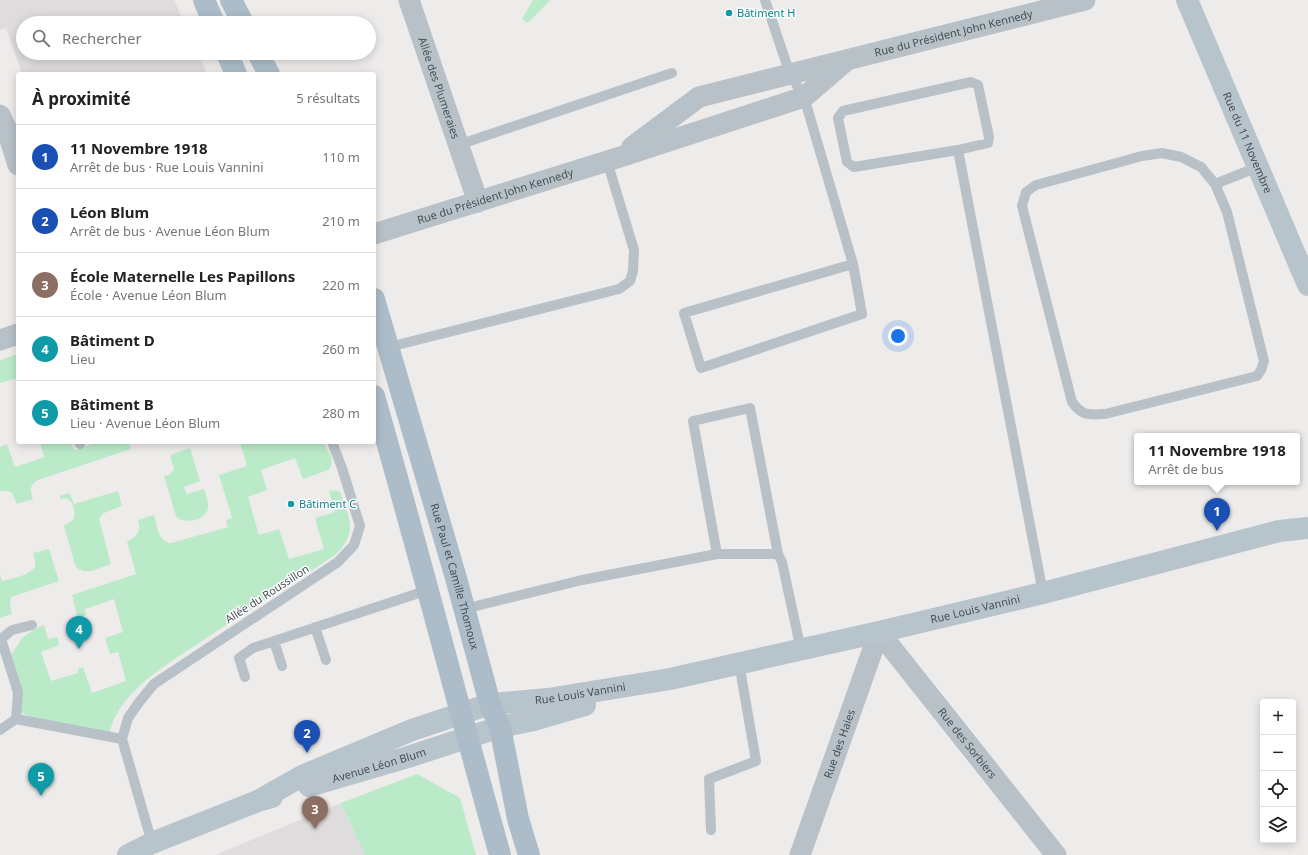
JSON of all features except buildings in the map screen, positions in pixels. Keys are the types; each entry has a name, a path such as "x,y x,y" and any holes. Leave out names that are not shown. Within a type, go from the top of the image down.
{"main road":[{"path":"204,0 211,16"},
{"path":"231,0 239,16"},
{"name":"Rue du 11 Novembre","path":"1187,0 1308,285"},
{"path":"230,60 235,72"},
{"path":"261,60 267,72"},
{"name":"Rue Paul et Camille Thomoux","path":"376,305 490,704 500,727 518,818 529,855"},
{"path":"376,403 412,527 467,737 500,855"},
{"name":"Rue Louis Vannini","path":"1279,531 1308,514"},
{"name":"Rue Louis Vannini","path":"461,714 490,704 548,699 670,679 1043,593 1279,531 1308,528"},
{"name":"Rue Louis Vannini","path":"500,727 534,720 670,679"},
{"name":"Avenue Léon Blum","path":"258,801 302,776 412,730 461,714"},
{"name":"Avenue Léon Blum","path":"128,855 152,843 258,801 408,757 500,727"}],"street":[{"name":"Allée des Plumeraies","path":"409,0 478,202"},
{"name":"Rue du Président John Kennedy","path":"612,160 699,97 1085,0"},
{"name":"Rue du Président John Kennedy","path":"376,233 612,160 804,97 846,61"},
{"path":"0,115 8,130 16,158"},
{"path":"0,340 16,335"},
{"name":"Rue des Haies","path":"800,855 879,632"},
{"name":"Rue des Sorbiers","path":"879,632 1056,855"}],"lane":[{"path":"765,0 790,74 804,97 853,264 862,314 701,368 684,313 853,264"},
{"path":"458,145 672,72"},
{"path":"970,82 978,85 989,137 988,143 958,150 854,167 847,162 838,118 843,111 970,82"},
{"path":"958,150 1043,593"},
{"path":"1162,153 1181,157 1201,167 1215,184 1227,212 1264,361 1261,370 1257,376 1105,414 1090,415 1078,410 1072,402 1022,206 1026,192 1036,185 1142,156 1162,153"},
{"path":"389,347 619,289 630,281 633,271 634,250 612,160"},
{"path":"1215,184 1258,167"},
{"path":"717,554 694,421 750,408 778,554 782,562 801,650"},
{"name":"Allée du Roussillon","path":"122,739 128,718 154,684 338,562 354,545 360,526 333,444"},
{"path":"464,609 582,580 717,554 778,554"},
{"path":"246,677 239,658 252,648 428,590"},
{"path":"16,719 18,692 1,639 12,630 32,624"},
{"path":"316,627 326,660"},
{"path":"274,641 282,666"},
{"path":"712,830 709,779 756,761 740,663"},
{"path":"0,730 16,719 122,739 152,843"}],"shaded area":[{"path":"0,0 174,0 181,16 16,16 16,57 6,28 0,30"},
{"path":"17,60 201,60 206,72 21,72"},
{"path":"341,803 365,855 215,855"}],"green space":[{"path":"533,0 550,0 528,23 522,19"},
{"path":"16,355 16,379 0,383 0,360"},
{"path":"7,444 15,467 44,457 41,444 72,444 74,450 92,444 130,444 131,449 38,480 31,488 33,499 17,504 12,493 8,491 0,491 0,447"},
{"path":"241,444 324,445 329,451 332,459 331,467 328,470 303,479 295,458 261,470 267,490 248,497 259,535 279,529 289,559 324,549 315,518 335,512 329,491 335,490 340,492 347,510 350,525 347,539 335,555 170,662 145,681 124,703 115,717 109,732 32,719 21,712 13,696 7,667 12,653 23,637 44,625 48,639 57,637 59,645 41,652 51,681 78,673 78,669 83,667 92,693 126,681 118,652 110,654 105,638 123,632 114,599 85,609 86,615 78,619 72,595 136,574 127,541 134,538 138,533 138,520 154,515 157,528 163,540 171,543 228,527 226,520 232,518 219,475 247,466"},
{"path":"190,448 200,481 184,487 187,494 204,489 208,508 199,519 189,521 179,519 176,516 164,476 169,475 174,469 170,455"},
{"path":"118,491 122,506 104,513 99,518 111,564 92,571 83,571 77,568 74,561 64,526 73,520 74,508 69,500 60,499 60,496 69,493 74,504"},
{"path":"49,549 59,581 11,597 10,606 12,614 0,618 0,574 2,581 30,572 35,566 33,553"},
{"path":"417,774 460,798 476,855 365,855 341,803"}],"place":[{"name":"Bâtiment H","path":"729,13"},
{"name":"Bâtiment C","path":"291,504"},
{"name":"11 Novembre 1918","path":"1217,531"},
{"name":"Bâtiment D","path":"79,649"},
{"name":"Léon Blum","path":"307,753"},
{"name":"Bâtiment B","path":"41,796"},
{"name":"École Maternelle Les Papillons","path":"315,829"}]}
